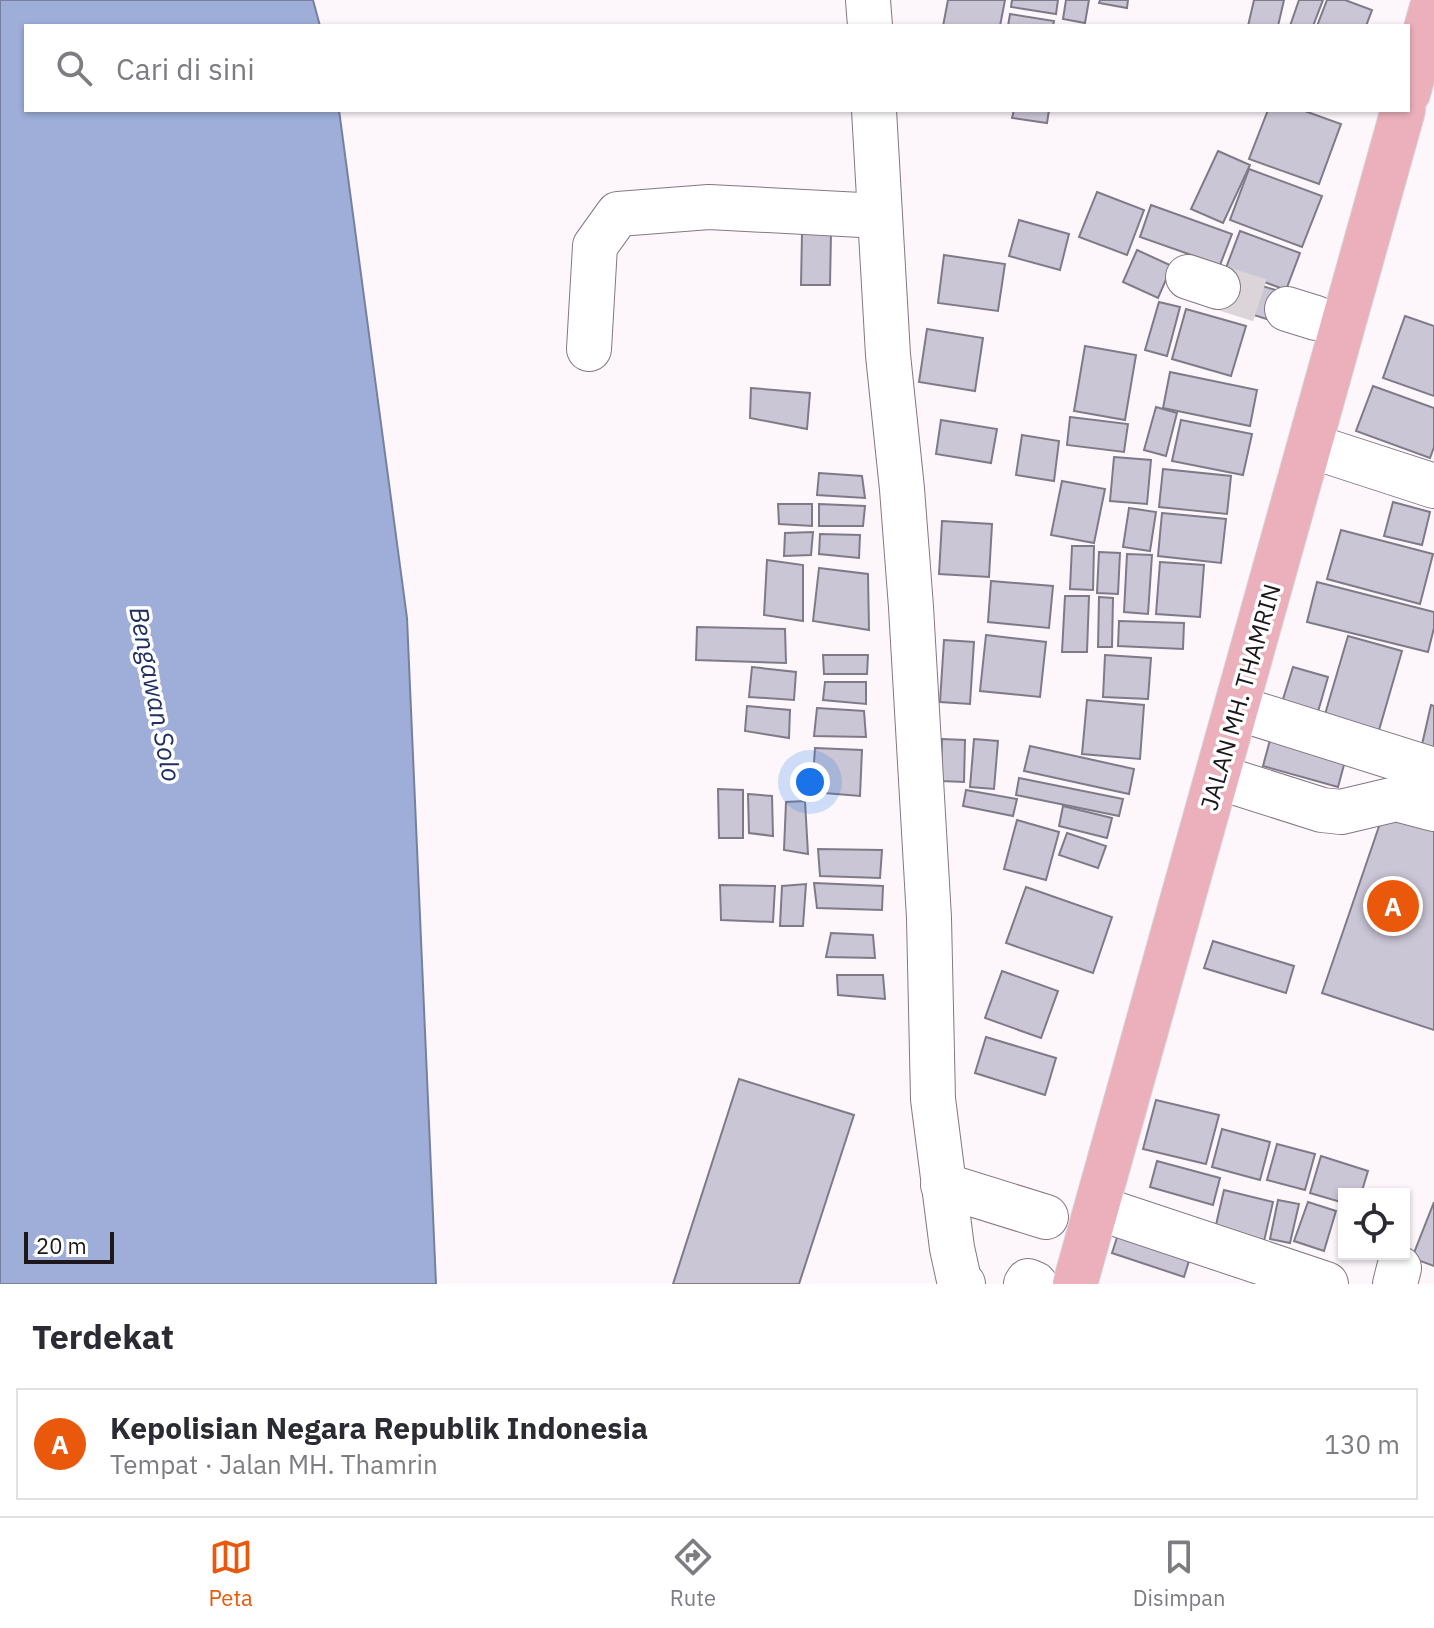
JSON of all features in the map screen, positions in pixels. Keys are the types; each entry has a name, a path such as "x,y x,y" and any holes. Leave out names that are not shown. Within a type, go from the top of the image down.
{"main road":[{"path":"1398,24 1404,0"},
{"path":"1410,86 1434,0"},
{"name":"JALAN MH. THAMRIN","path":"1210,770 1237,708 1302,438 1301,314 1373,112"},
{"name":"JALAN MH. THAMRIN","path":"1052,1284 1061,1224 1210,770 1302,438 1402,112"},
{"name":"JALAN MH. THAMRIN","path":"1075,1284 1098,1208 1163,920"}],"street":[{"path":"868,0 870,24"},
{"path":"874,112 888,355 911,607 929,918 933,1099 952,1248 959,1280 963,1284"},
{"path":"589,349 595,246 618,214 709,207 880,216"},
{"path":"1302,438 1434,486"},
{"path":"1237,708 1434,770"},
{"path":"1210,770 1322,810 1341,812 1396,799 1434,809"},
{"path":"943,1185 1046,1217"},
{"path":"1098,1208 1326,1284"},
{"path":"1026,1284 1028,1281 1035,1284"}],"water":[{"name":"Bengawan Solo","path":"0,0 313,0 319,24 24,24 24,112 339,112 407,618 436,1284 0,1284"}],"building":[{"path":"948,0 1005,0 1000,24 943,24"},
{"path":"1012,0 1058,0 1056,14 1011,7"},
{"path":"1066,0 1089,0 1085,23 1063,19"},
{"path":"1100,0 1128,0 1127,8 1099,3"},
{"path":"1254,0 1284,0 1278,24 1248,24"},
{"path":"1299,0 1323,0 1314,24 1291,24"},
{"path":"1327,0 1345,0 1372,10 1367,24 1318,24"},
{"path":"1010,14 1054,21 1053,24 1008,24"},
{"path":"1014,112 1049,112 1047,123 1012,118"},
{"path":"1267,112 1308,112 1341,124 1319,184 1249,159"},
{"path":"1218,151 1250,165 1223,223 1191,209"},
{"path":"1249,169 1322,196 1302,247 1230,220"},
{"path":"1097,192 1144,210 1127,255 1079,237"},
{"path":"1151,205 1232,234 1220,265 1140,237"},
{"path":"1019,220 1069,234 1060,270 1009,256"},
{"path":"1240,231 1300,253 1286,290 1226,268"},
{"path":"802,233 831,233 830,285 801,285"},
{"path":"1137,250 1172,266 1158,298 1123,282"},
{"path":"944,255 1005,264 998,311 938,303"},
{"path":"1222,273 1291,295 1282,324 1213,302"},
{"path":"1159,302 1180,307 1167,356 1145,350"},
{"path":"1186,309 1246,326 1231,376 1172,359"},
{"path":"1405,316 1434,326 1434,396 1383,378"},
{"path":"927,329 983,338 975,391 919,382"},
{"path":"1085,346 1136,355 1125,420 1074,411"},
{"path":"1170,372 1257,390 1250,426 1163,408"},
{"path":"1373,386 1434,408 1434,447 1430,458 1356,431"},
{"path":"751,388 810,393 807,429 750,418"},
{"path":"1156,407 1177,413 1166,456 1144,450"},
{"path":"1070,417 1128,424 1124,452 1067,445"},
{"path":"941,420 997,429 991,463 936,454"},
{"path":"1181,420 1252,434 1243,475 1172,461"},
{"path":"1022,435 1059,441 1054,481 1016,475"},
{"path":"1114,457 1151,460 1147,504 1110,501"},
{"path":"1163,469 1231,476 1227,514 1159,507"},
{"path":"819,473 862,476 865,498 817,495"},
{"path":"1062,481 1105,489 1094,543 1051,535"},
{"path":"1393,502 1430,512 1422,545 1384,536"},
{"path":"778,504 812,504 812,526 779,524"},
{"path":"819,504 865,506 863,526 819,526"},
{"path":"1129,508 1156,512 1150,551 1123,547"},
{"path":"1162,513 1226,519 1221,563 1158,556"},
{"path":"942,521 992,524 989,577 939,574"},
{"path":"1341,530 1433,554 1420,604 1327,579"},
{"path":"813,532 811,555 784,556 785,533"},
{"path":"820,534 860,535 859,558 819,554"},
{"path":"1072,546 1094,546 1093,590 1070,589"},
{"path":"1099,552 1120,553 1118,594 1097,593"},
{"path":"1127,554 1152,555 1148,614 1124,612"},
{"path":"767,560 803,565 803,621 764,615"},
{"path":"1160,562 1204,565 1200,617 1156,614"},
{"path":"819,568 868,574 869,630 813,621"},
{"path":"991,581 1053,586 1049,628 988,622"},
{"path":"1317,582 1434,612 1428,652 1307,622"},
{"path":"1065,596 1089,596 1087,652 1062,652"},
{"path":"1099,597 1113,598 1112,647 1098,647"},
{"path":"1119,621 1184,623 1183,649 1118,646"},
{"path":"697,627 785,629 786,663 696,660"},
{"path":"986,635 1046,642 1040,697 980,691"},
{"path":"1348,636 1402,651 1377,737 1323,721"},
{"path":"944,640 974,642 970,704 940,702"},
{"path":"823,655 868,655 867,674 824,674"},
{"path":"1105,655 1151,658 1148,699 1103,697"},
{"path":"752,667 796,672 794,700 749,697"},
{"path":"1293,667 1328,677 1315,722 1279,712"},
{"path":"825,682 866,682 866,704 823,700"},
{"path":"1087,700 1144,705 1140,759 1082,754"},
{"path":"1431,705 1434,706 1434,766 1418,762"},
{"path":"747,706 790,710 789,738 745,731"},
{"path":"817,708 864,711 866,737 814,736"},
{"path":"1273,729 1348,750 1338,787 1263,766"},
{"path":"942,739 965,740 964,782 941,781"},
{"path":"974,739 998,741 994,789 970,787"},
{"path":"1030,746 1134,769 1129,794 1024,771"},
{"path":"815,748 862,750 860,796 812,792"},
{"path":"1019,778 1123,799 1119,816 1016,795"},
{"path":"718,789 743,790 743,838 719,838"},
{"path":"966,790 1017,799 1013,816 963,806"},
{"path":"748,794 772,796 773,836 749,833"},
{"path":"1388,800 1434,818 1434,1030 1322,993"},
{"path":"805,801 808,854 784,850 786,802"},
{"path":"1063,806 1112,818 1107,838 1059,826"},
{"path":"1017,820 1059,832 1046,880 1004,869"},
{"path":"1067,833 1106,846 1098,868 1059,855"},
{"path":"818,849 882,850 880,878 820,876"},
{"path":"814,883 883,886 882,910 817,908"},
{"path":"806,884 803,926 780,926 782,886"},
{"path":"720,885 775,886 773,922 721,920"},
{"path":"1026,887 1112,917 1093,973 1006,943"},
{"path":"831,933 873,935 875,958 826,957"},
{"path":"1213,941 1294,966 1286,993 1204,968"},
{"path":"1002,971 1058,991 1041,1038 985,1018"},
{"path":"837,975 883,975 885,999 838,995"},
{"path":"986,1037 1056,1058 1045,1095 975,1073"},
{"path":"739,1079 854,1115 799,1284 673,1284"},
{"path":"1156,1100 1219,1115 1206,1164 1143,1149"},
{"path":"1222,1129 1270,1142 1260,1180 1212,1167"},
{"path":"1277,1144 1315,1154 1305,1190 1267,1180"},
{"path":"1321,1156 1368,1171 1363,1188 1338,1188 1338,1201 1310,1193"},
{"path":"1157,1161 1220,1178 1213,1205 1150,1187"},
{"path":"1224,1190 1273,1202 1262,1250 1213,1238"},
{"path":"1278,1200 1299,1204 1290,1243 1270,1239"},
{"path":"1308,1202 1336,1211 1324,1251 1294,1241"},
{"path":"1434,1202 1434,1266 1412,1258"},
{"path":"1121,1225 1193,1248 1184,1277 1112,1253"}],"tunnel":[{"path":"1218,287 1287,309"}],"place":[{"name":"Kepolisian Negara Republik Indonesia","path":"1393,906"}]}
